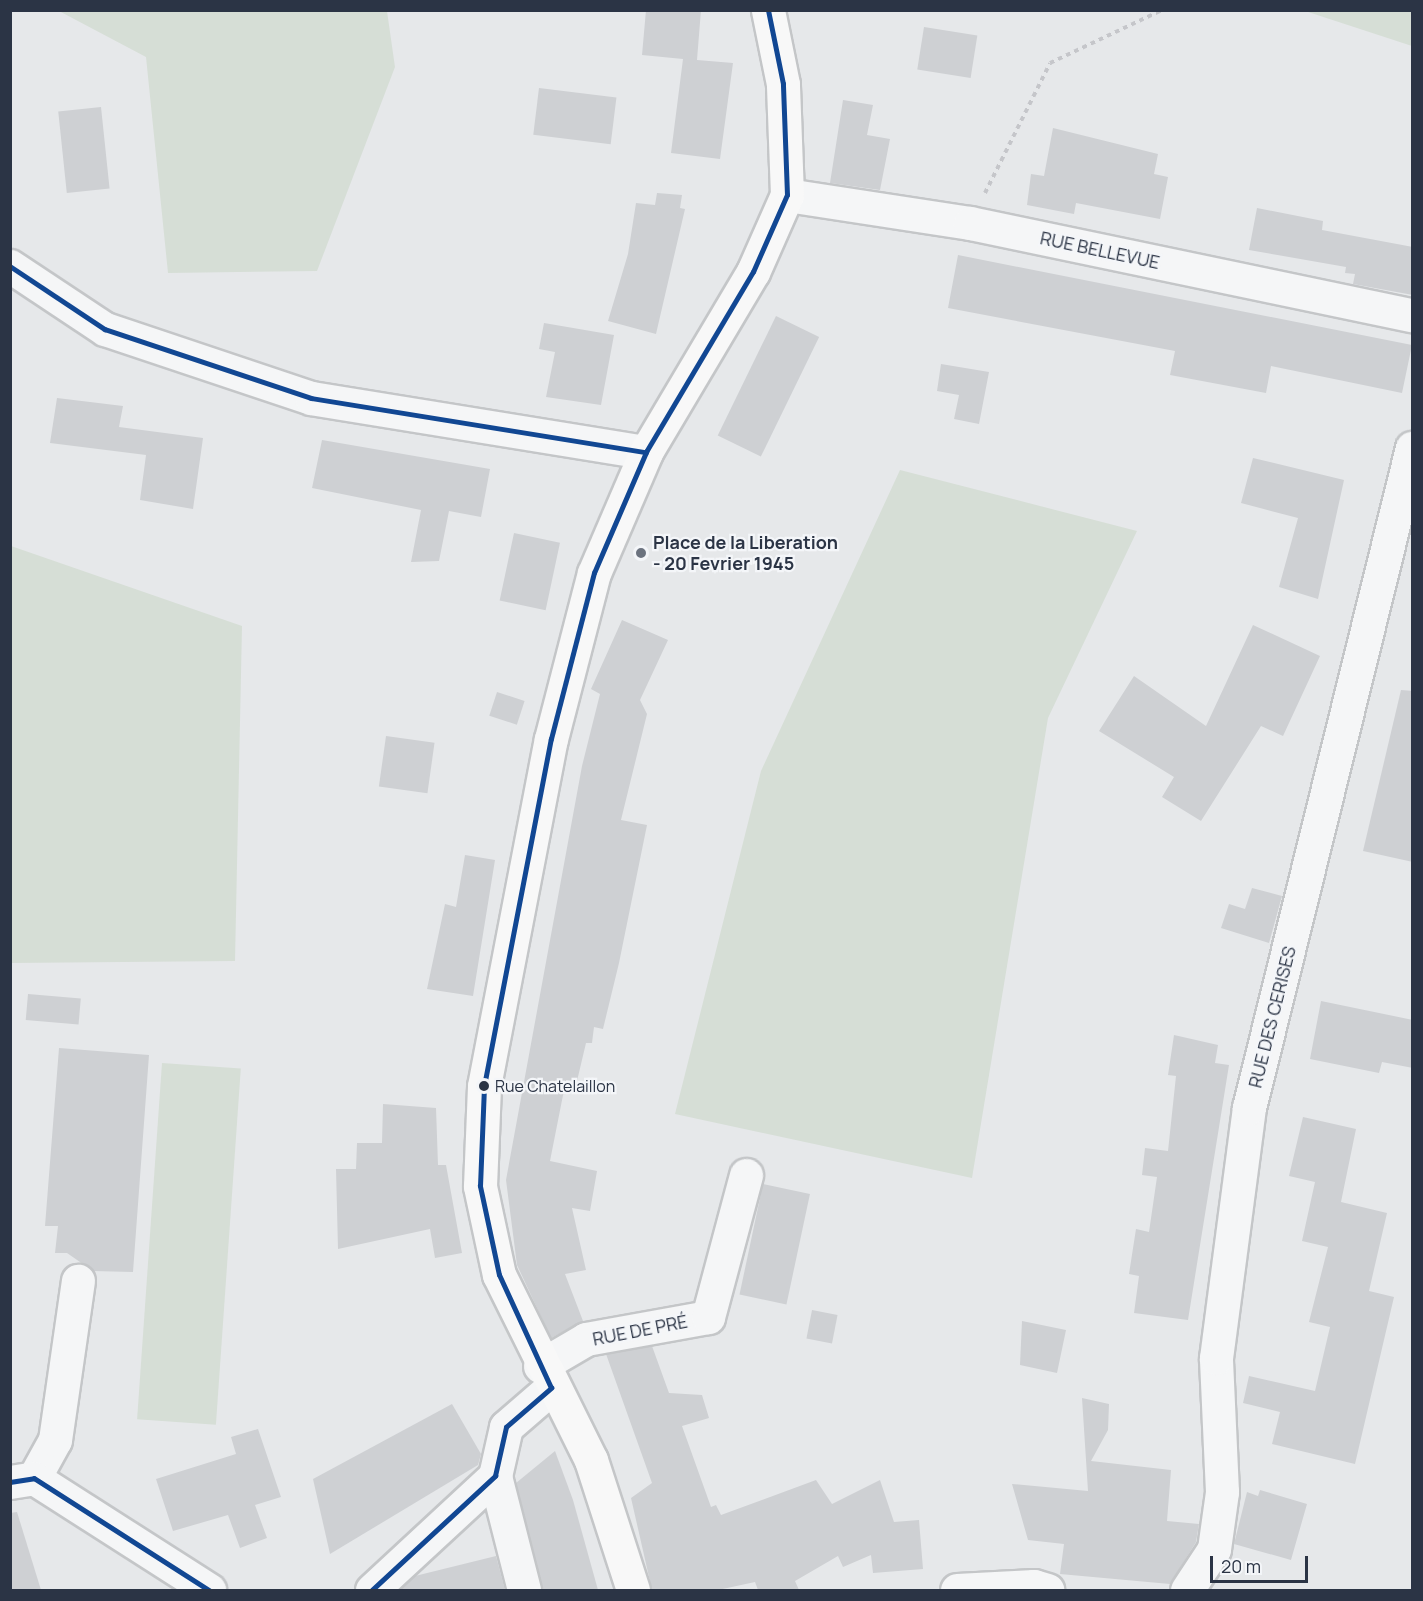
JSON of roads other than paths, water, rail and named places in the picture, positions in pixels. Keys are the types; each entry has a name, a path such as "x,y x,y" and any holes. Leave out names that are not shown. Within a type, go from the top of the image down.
{"main road":[{"path":"633,1590 591,1460 546,1377 499,1275 480,1185 484,1086 551,739 594,573 646,452 753,272 786,195 783,84 768,10"}],"street":[{"name":"RUE BELLEVUE","path":"786,195 970,223 1413,315"},
{"path":"10,266 105,329 311,398 646,452"},
{"name":"RUE DES CERISES","path":"1187,1590 1214,1550 1222,1492 1216,1358 1249,1108 1413,448"},
{"name":"RUE DE PRÉ","path":"546,1377 586,1339 708,1317 746,1175"},
{"path":"78,1281 55,1440 22,1480 209,1590"},
{"path":"524,1590 495,1476 506,1427 546,1377"},
{"path":"372,1590 495,1476"},
{"path":"957,1590 1034,1586 1047,1590"}],"place":[{"name":"Place de la Liberation - 20 Fevrier 1945","path":"641,553"},
{"name":"Rue Chatelaillon","path":"484,1086"}]}
